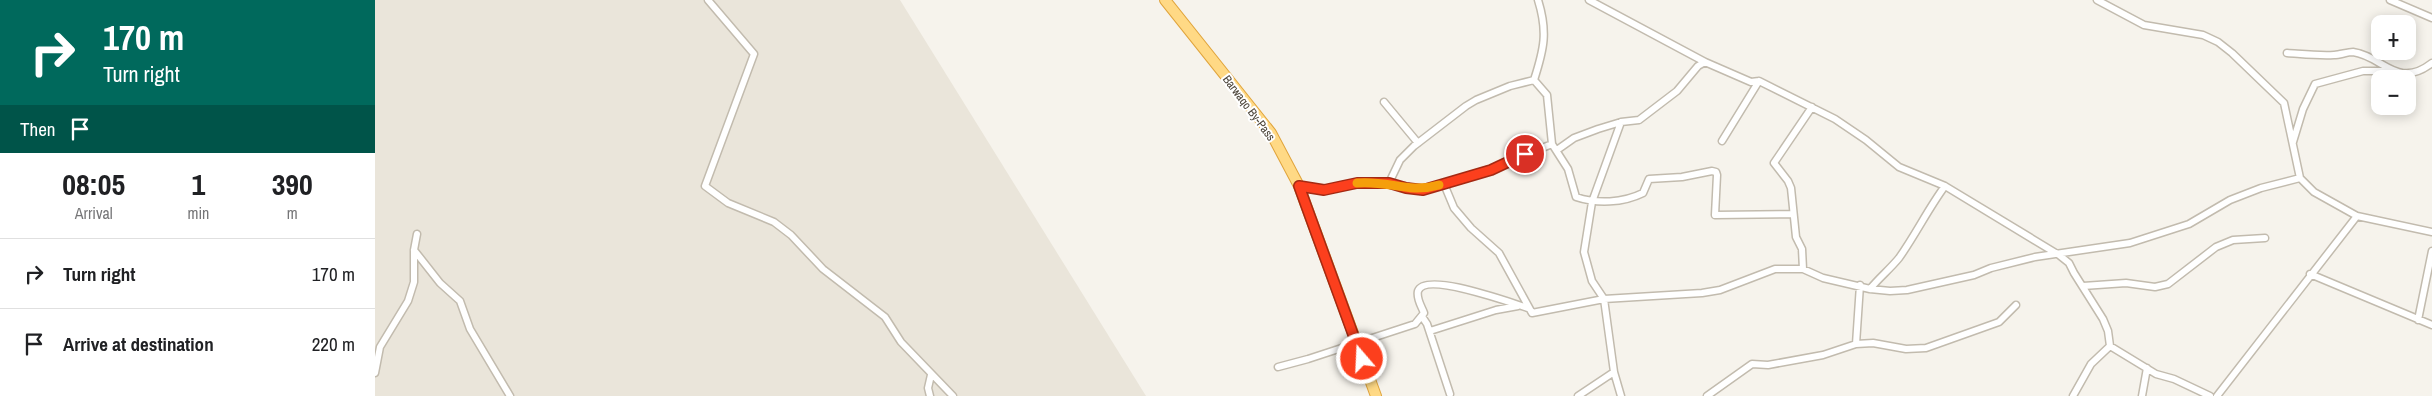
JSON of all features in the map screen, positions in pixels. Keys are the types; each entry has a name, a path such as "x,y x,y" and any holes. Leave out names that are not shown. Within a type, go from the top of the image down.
{"highway":[{"name":"Barwaqo By-Pass","path":"1165,0 1271,133 1299,186 1375,396"}],"street":[{"path":"708,0 754,54 705,186 729,203 774,222 791,235 823,269 885,317 901,342 953,396"},
{"path":"1534,80 1541,59 1545,30 1538,0"},
{"path":"1589,0 1705,62 1751,82 1759,82 1835,119 1866,140 1899,167 1945,186 2059,255 2069,263 2073,273 2103,319 2108,331 2110,346"},
{"path":"2097,0 2144,24 2203,35 2218,42 2254,73 2284,103 2299,178 2314,192 2357,216 2432,232"},
{"path":"2390,0 2432,18"},
{"path":"2287,53 2334,55 2353,52 2371,59 2389,70"},
{"path":"1299,186 1324,190 1357,183 1389,183 1423,190 1491,170 1621,122 1639,120 1677,91 1698,66 1705,62"},
{"path":"2416,71 2432,63"},
{"path":"2293,144 2303,109 2315,84 2363,71 2371,71"},
{"path":"1389,183 1400,160 1417,143 1476,100 1510,86 1534,80"},
{"path":"1534,80 1547,95 1555,147 1572,178 1576,197 1592,202 1635,197 1643,193 1649,179 1682,177 1712,171 1716,172 1717,175 1715,215 1793,214"},
{"path":"1722,141 1759,82"},
{"path":"1384,102 1417,143"},
{"path":"1803,269 1802,249 1797,237 1789,181 1774,163 1811,107"},
{"path":"1621,122 1592,202 1584,252 1592,281 1604,299 1614,372 1621,396"},
{"path":"1444,184 1454,208 1471,228 1499,253 1525,307 1531,313 1604,299 1702,293 1720,290 1775,269 1803,269 1823,278 1870,288 1890,291 1907,290 1974,275 2011,263 2130,243 2189,224 2230,200 2261,188 2299,178"},
{"path":"1870,288 1888,271 1900,256 1929,208 1945,186"},
{"path":"2217,396 2357,216"},
{"path":"375,373 380,346 408,301 415,282 414,250 417,234"},
{"path":"2083,286 2126,283 2155,287 2168,284 2216,247 2233,240 2265,238"},
{"path":"414,250 440,284 460,301 470,329 511,396"},
{"path":"2417,320 2432,251"},
{"path":"2311,274 2432,325"},
{"path":"1450,394 1430,331 1423,318 1424,313 1418,299 1418,291 1430,283 1452,286 1525,307"},
{"path":"1855,344 1860,285"},
{"path":"1707,396 1752,364 1768,364 1823,355 1855,344 1873,343 1906,349 1926,348 1999,322 2016,305"},
{"path":"1430,331 1496,310 1525,307"},
{"path":"1278,366 1415,324 1423,318"},
{"path":"2110,346 2147,368 2210,396"},
{"path":"2073,396 2091,364 2110,346"},
{"path":"2142,396 2147,368"},
{"path":"1578,396 1614,372"},
{"path":"931,375 928,388 931,396"}],"shaded area":[{"path":"375,0 900,0 1146,396 375,396"}],"slow traffic":[{"path":"1357,183 1389,183 1414,190 1423,190 1439,185"}],"route":[{"path":"1362,359 1299,186 1324,190 1364,182 1389,183 1414,190 1423,190 1491,170 1525,154"}]}
